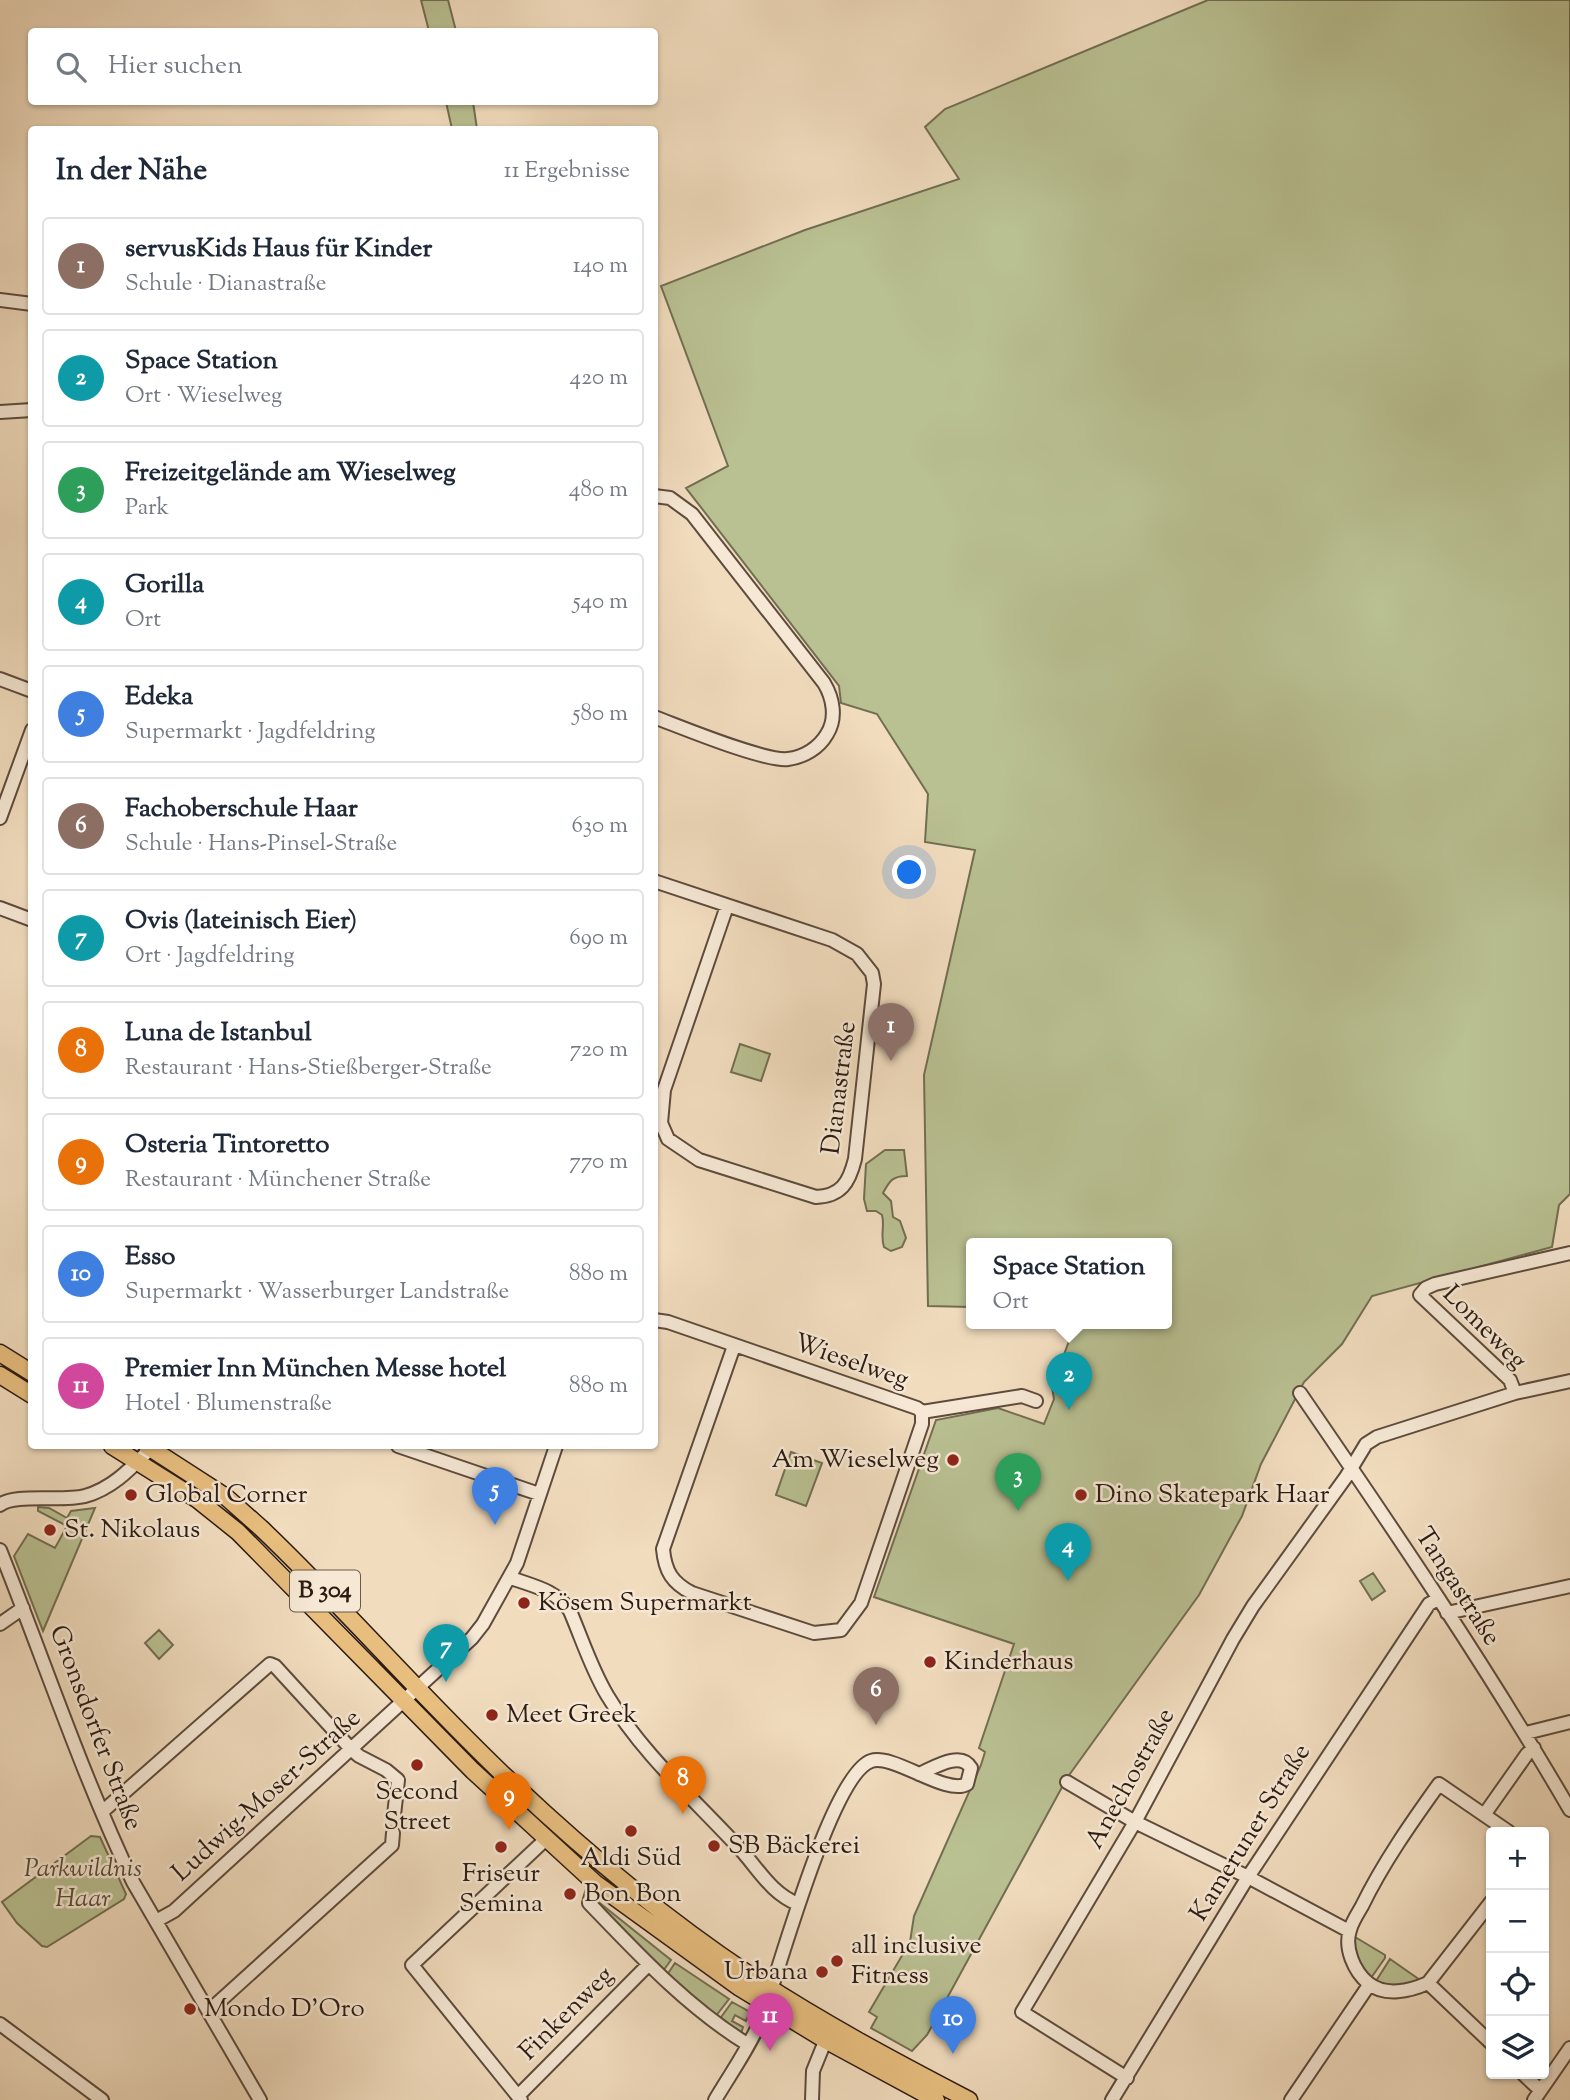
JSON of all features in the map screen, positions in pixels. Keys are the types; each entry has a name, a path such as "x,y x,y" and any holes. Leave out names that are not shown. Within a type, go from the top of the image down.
{"main road":[{"path":"0,1353 28,1370"},
{"path":"0,1375 28,1392"},
{"name":"B 304","path":"117,1449 198,1500 238,1532 473,1771 595,1883 707,1966 768,1996 905,2076 936,2100"},
{"name":"B 304","path":"154,1449 226,1497 261,1528 510,1781 600,1861 768,1996"},
{"name":"B 304","path":"905,2076 969,2100"}],"street":[{"path":"0,300 28,304"},
{"path":"0,412 28,410"},
{"path":"658,496 670,498 692,514 824,683 831,695 833,709 828,733 820,744 802,756 786,760 756,753 658,719"},
{"path":"0,679 28,690"},
{"path":"0,818 28,741"},
{"name":"Dianastraße","path":"658,882 845,946 857,954 872,973 874,1001 855,1159 845,1185 828,1197 816,1197 699,1160 668,1139 661,1123 664,1090 727,906"},
{"path":"0,908 28,918"},
{"name":"Lomeweg","path":"1515,1393 1510,1380 1420,1295 1435,1284 1570,1253"},
{"name":"Wieselweg","path":"658,1321 917,1408 922,1412 1022,1396 1036,1401"},
{"path":"733,1346 663,1549 669,1577 681,1588 692,1593 814,1633 841,1630 861,1603 922,1424 922,1412"},
{"name":"Anechostraße","path":"1126,2078 1022,2012 1135,1822 1240,1628 1366,1444 1377,1437 1515,1393 1570,1381"},
{"name":"Tangastraße","path":"1300,1394 1526,1733 1570,1810"},
{"path":"0,1505 16,1499 83,1497 121,1479 148,1449"},
{"path":"407,1449 539,1494"},
{"name":"Ludwig-Moser-Straße","path":"156,1921 174,1911 472,1638 511,1578 555,1449"},
{"name":"Gronsdorfer Straße","path":"0,1550 102,1812 133,1882 260,2100"},
{"path":"511,1578 555,1594 565,1604 607,1696 641,1742 779,1895 798,1904"},
{"path":"1447,1613 1570,1586"},
{"name":"Kameruner Straße","path":"1112,2100 1248,1877 1429,1604 1438,1599"},
{"path":"0,1624 23,1608"},
{"path":"102,1812 268,1665 275,1666 351,1749 398,1780 394,1815"},
{"path":"1526,1733 1570,1721"},
{"path":"1484,1815 1534,1748"},
{"path":"715,2100 762,2017 798,1904 839,1799 853,1777 872,1761 881,1760 919,1774"},
{"path":"1067,1782 1135,1822 1248,1877 1349,1931"},
{"path":"1486,1908 1428,1983 1401,1992 1385,1990 1369,1984 1357,1971 1348,1944 1349,1931 1388,1859 1439,1784 1502,1827"},
{"path":"209,2010 393,1845 393,1833"},
{"path":"519,2098 412,1965 546,1839"},
{"path":"595,1883 589,1903 648,1965 715,2023 747,2044"},
{"name":"Finkenweg","path":"519,2098 648,1965"},
{"path":"1428,1983 1486,2037"},
{"path":"1291,2100 1369,1984"},
{"path":"0,2024 102,2100"},
{"path":"812,2100 813,2071 829,2033"},
{"path":"1526,2079 1537,2095 1570,2048"}],"green space":[{"path":"421,0 448,0 455,28 428,28"},
{"path":"1208,0 1570,0 1570,1194 1559,1205 1552,1247 1372,1296 1342,1344 1304,1382 1261,1464 1242,1516 1199,1595 1067,1778 927,2035 912,2051 871,2028 877,2017 869,2012 910,1942 914,1916 981,1765 985,1752 979,1748 1014,1644 874,1597 936,1420 998,1408 1044,1424 1054,1399 1052,1387 1069,1341 1064,1329 1172,1329 1172,1238 966,1238 966,1307 928,1306 924,1075 975,850 925,842 928,794 877,714 841,703 839,686 686,488 728,466 661,286 805,230 959,179 925,127 945,109"},
{"path":"447,105 473,105 477,126 451,126"},
{"path":"740,1044 770,1054 761,1081 731,1072"},
{"path":"885,1150 904,1150 907,1176 892,1180 883,1193 891,1201 893,1217 900,1221 906,1238 902,1247 891,1251 884,1247 883,1243 882,1215 876,1211 867,1211 864,1199 866,1164"},
{"path":"791,1452 822,1463 806,1506 776,1495"},
{"path":"38,1507 49,1508 67,1518 71,1511 95,1508 43,1631 14,1556 28,1534 55,1548 67,1526 38,1511"},
{"path":"1373,1573 1385,1591 1372,1600 1360,1581"},
{"path":"159,1630 173,1645 159,1659 145,1643"},
{"name":"Parkwildnis Haar","path":"91,1836 100,1837 126,1894 124,1899 47,1947 42,1946 17,1923 2,1902"},
{"path":"596,1900 671,1960 663,1971 595,1904"},
{"path":"1355,1937 1385,1955 1371,1978 1358,1959"},
{"path":"1390,1959 1420,1980 1410,1985 1398,1986 1376,1981"},
{"path":"675,1963 729,1999 715,2017 667,1975"},
{"path":"732,2002 750,2012 746,2021 735,2015 732,2021 743,2027 741,2034 719,2020"}],"place":[{"name":"servusKids Haus für Kinder","path":"891,1061"},
{"name":"Space Station","path":"1069,1410"},
{"name":"Am Wieselweg","path":"953,1460"},
{"name":"Global Corner","path":"131,1495"},
{"name":"Dino Skatepark Haar","path":"1081,1495"},
{"name":"Freizeitgelände am Wieselweg","path":"1018,1511"},
{"name":"Edeka","path":"495,1525"},
{"name":"St. Nikolaus","path":"50,1530"},
{"name":"Gorilla","path":"1068,1581"},
{"name":"Kösem Supermarkt","path":"524,1603"},
{"name":"Kinderhaus","path":"930,1662"},
{"name":"Ovis (lateinisch Eier)","path":"446,1682"},
{"name":"Meet Greek","path":"492,1715"},
{"name":"Fachoberschule Haar","path":"876,1725"},
{"name":"Second Street","path":"417,1765"},
{"name":"Luna de Istanbul","path":"683,1814"},
{"name":"Osteria Tintoretto","path":"509,1830"},
{"name":"Aldi Süd","path":"631,1831"},
{"name":"SB Bäckerei","path":"714,1846"},
{"name":"Friseur Semina","path":"501,1847"},
{"name":"Bon Bon","path":"570,1894"},
{"name":"all inclusive Fitness","path":"837,1961"},
{"name":"Urbana","path":"822,1972"},
{"name":"Mondo D'Oro","path":"190,2009"},
{"name":"Premier Inn München Messe hotel","path":"770,2051"},
{"name":"Esso","path":"953,2054"}]}
